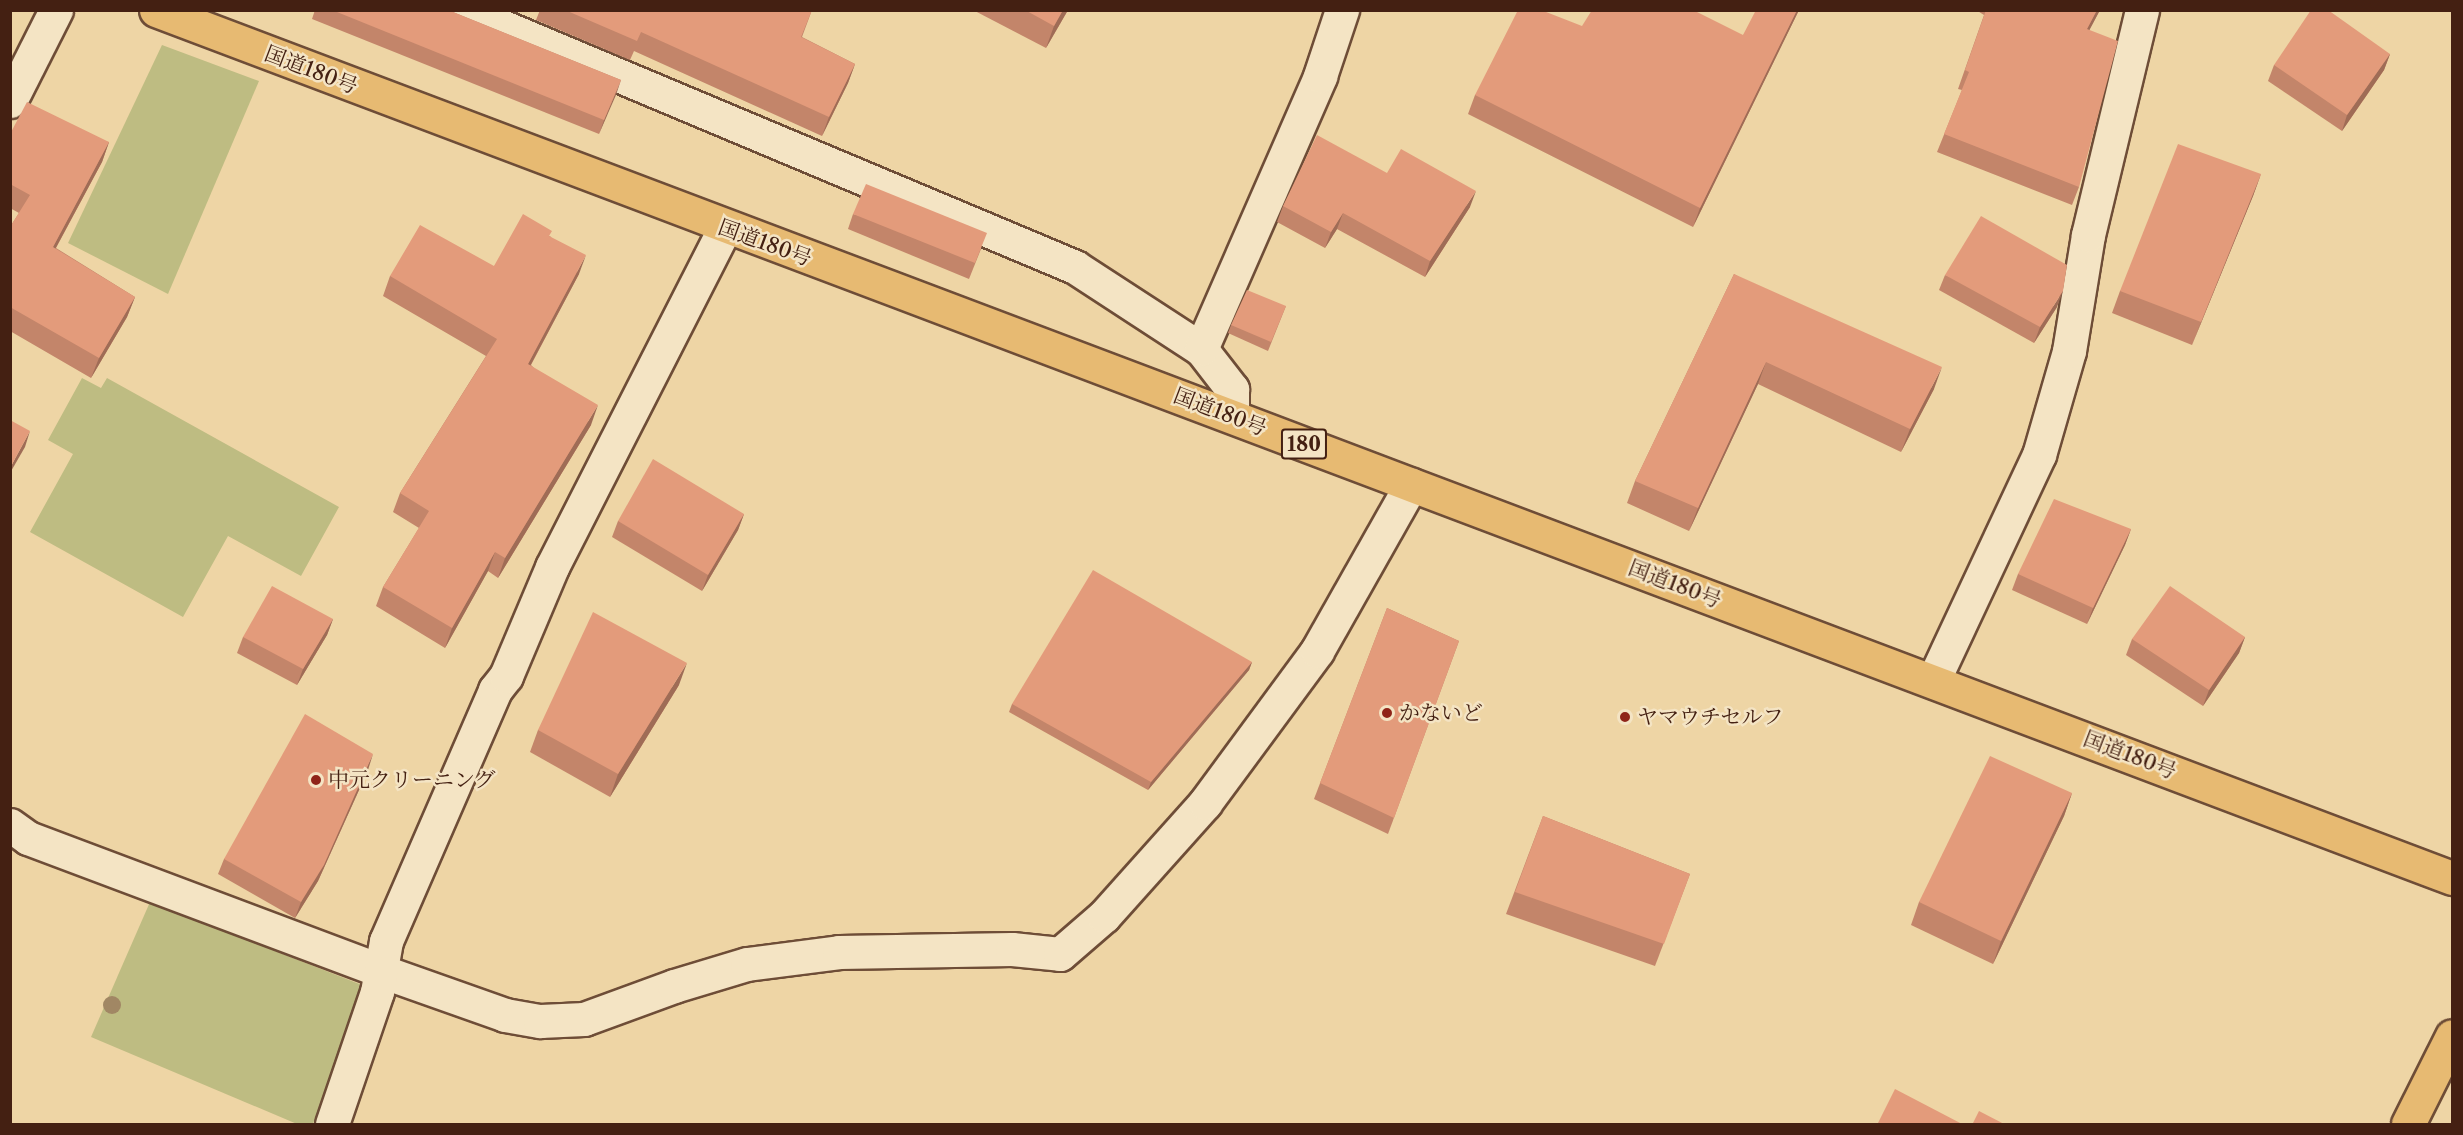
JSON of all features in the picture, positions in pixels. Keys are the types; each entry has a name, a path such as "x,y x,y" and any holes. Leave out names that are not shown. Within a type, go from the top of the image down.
{"highway":[{"name":"国道180号","path":"156,10 725,228 1232,416 2452,878"},
{"path":"2408,1125 2452,1036"}],"street":[{"path":"10,101 56,10"},
{"path":"463,10 1075,267 1201,349 1232,388 1232,416"},
{"path":"1201,349 1320,76 1342,10"},
{"path":"1933,681 2039,454 2069,351 2088,235 2142,10"},
{"path":"332,1125 377,992 386,941 552,567 725,228"},
{"path":"10,825 28,838 381,971 505,1015 540,1021 584,1019 674,986 747,964 839,952 1012,949 1060,954 1104,916 1205,803 1317,651 1411,484"}],"shaded area":[{"path":"162,45 259,81 168,294 68,243"},
{"path":"82,378 101,388 107,378 339,507 301,576 228,536 183,617 30,532 73,454 48,440"},
{"path":"150,902 362,985 313,1124 297,1124 91,1037"}],"building":[{"path":"332,10 448,10 621,80 604,120"},
{"path":"565,10 812,10 801,37 855,64 829,117 641,32 637,41"},
{"path":"1025,10 1063,10 1054,26"},
{"path":"1518,10 1541,10 1582,26 1592,10 1693,10 1743,35 1756,10 1797,10 1700,208 1475,95"},
{"path":"1986,10 2097,10 2087,29 2118,41 2079,187 1944,134 1969,72 1965,70"},
{"path":"2311,10 2328,10 2390,54 2347,115 2274,65"},
{"path":"27,102 109,142 53,247 135,297 99,358 10,307 10,227 30,195 10,184 10,134"},
{"path":"1317,135 1387,173 1401,149 1476,191 1430,261 1343,213 1331,232 1283,206"},
{"path":"2178,144 2261,174 2201,322 2120,291"},
{"path":"866,184 987,233 975,263 853,214"},
{"path":"523,214 552,231 549,236 586,255 528,364 598,405 505,558 495,552 452,628 383,587 429,511 400,493 497,339 390,276 420,225 494,266"},
{"path":"1981,216 2067,265 2063,291 2040,327 1945,275"},
{"path":"1734,274 1942,367 1910,429 1766,362 1698,508 1635,481"},
{"path":"1247,290 1286,306 1271,342 1231,325"},
{"path":"10,420 30,431 10,468"},
{"path":"653,459 744,514 708,575 618,521"},
{"path":"2054,499 2131,529 2093,608 2018,574"},
{"path":"1093,570 1252,662 1151,782 1012,704"},
{"path":"272,586 333,619 303,669 243,637"},
{"path":"2170,586 2245,637 2209,690 2132,639"},
{"path":"1387,608 1459,641 1394,818 1320,783"},
{"path":"593,612 687,663 618,774 538,730"},
{"path":"305,714 373,754 324,865 301,902 224,859"},
{"path":"1990,756 2072,793 2001,941 1919,902"},
{"path":"1543,816 1690,874 1664,944 1515,892"},
{"path":"1895,1089 1964,1125 1877,1125"},
{"path":"1979,1111 2006,1125 1972,1125"}],"place":[{"name":"かないど","path":"1387,713"},
{"name":"ヤマウチセルフ","path":"1625,717"},
{"name":"中元クリーニング","path":"316,780"}]}
